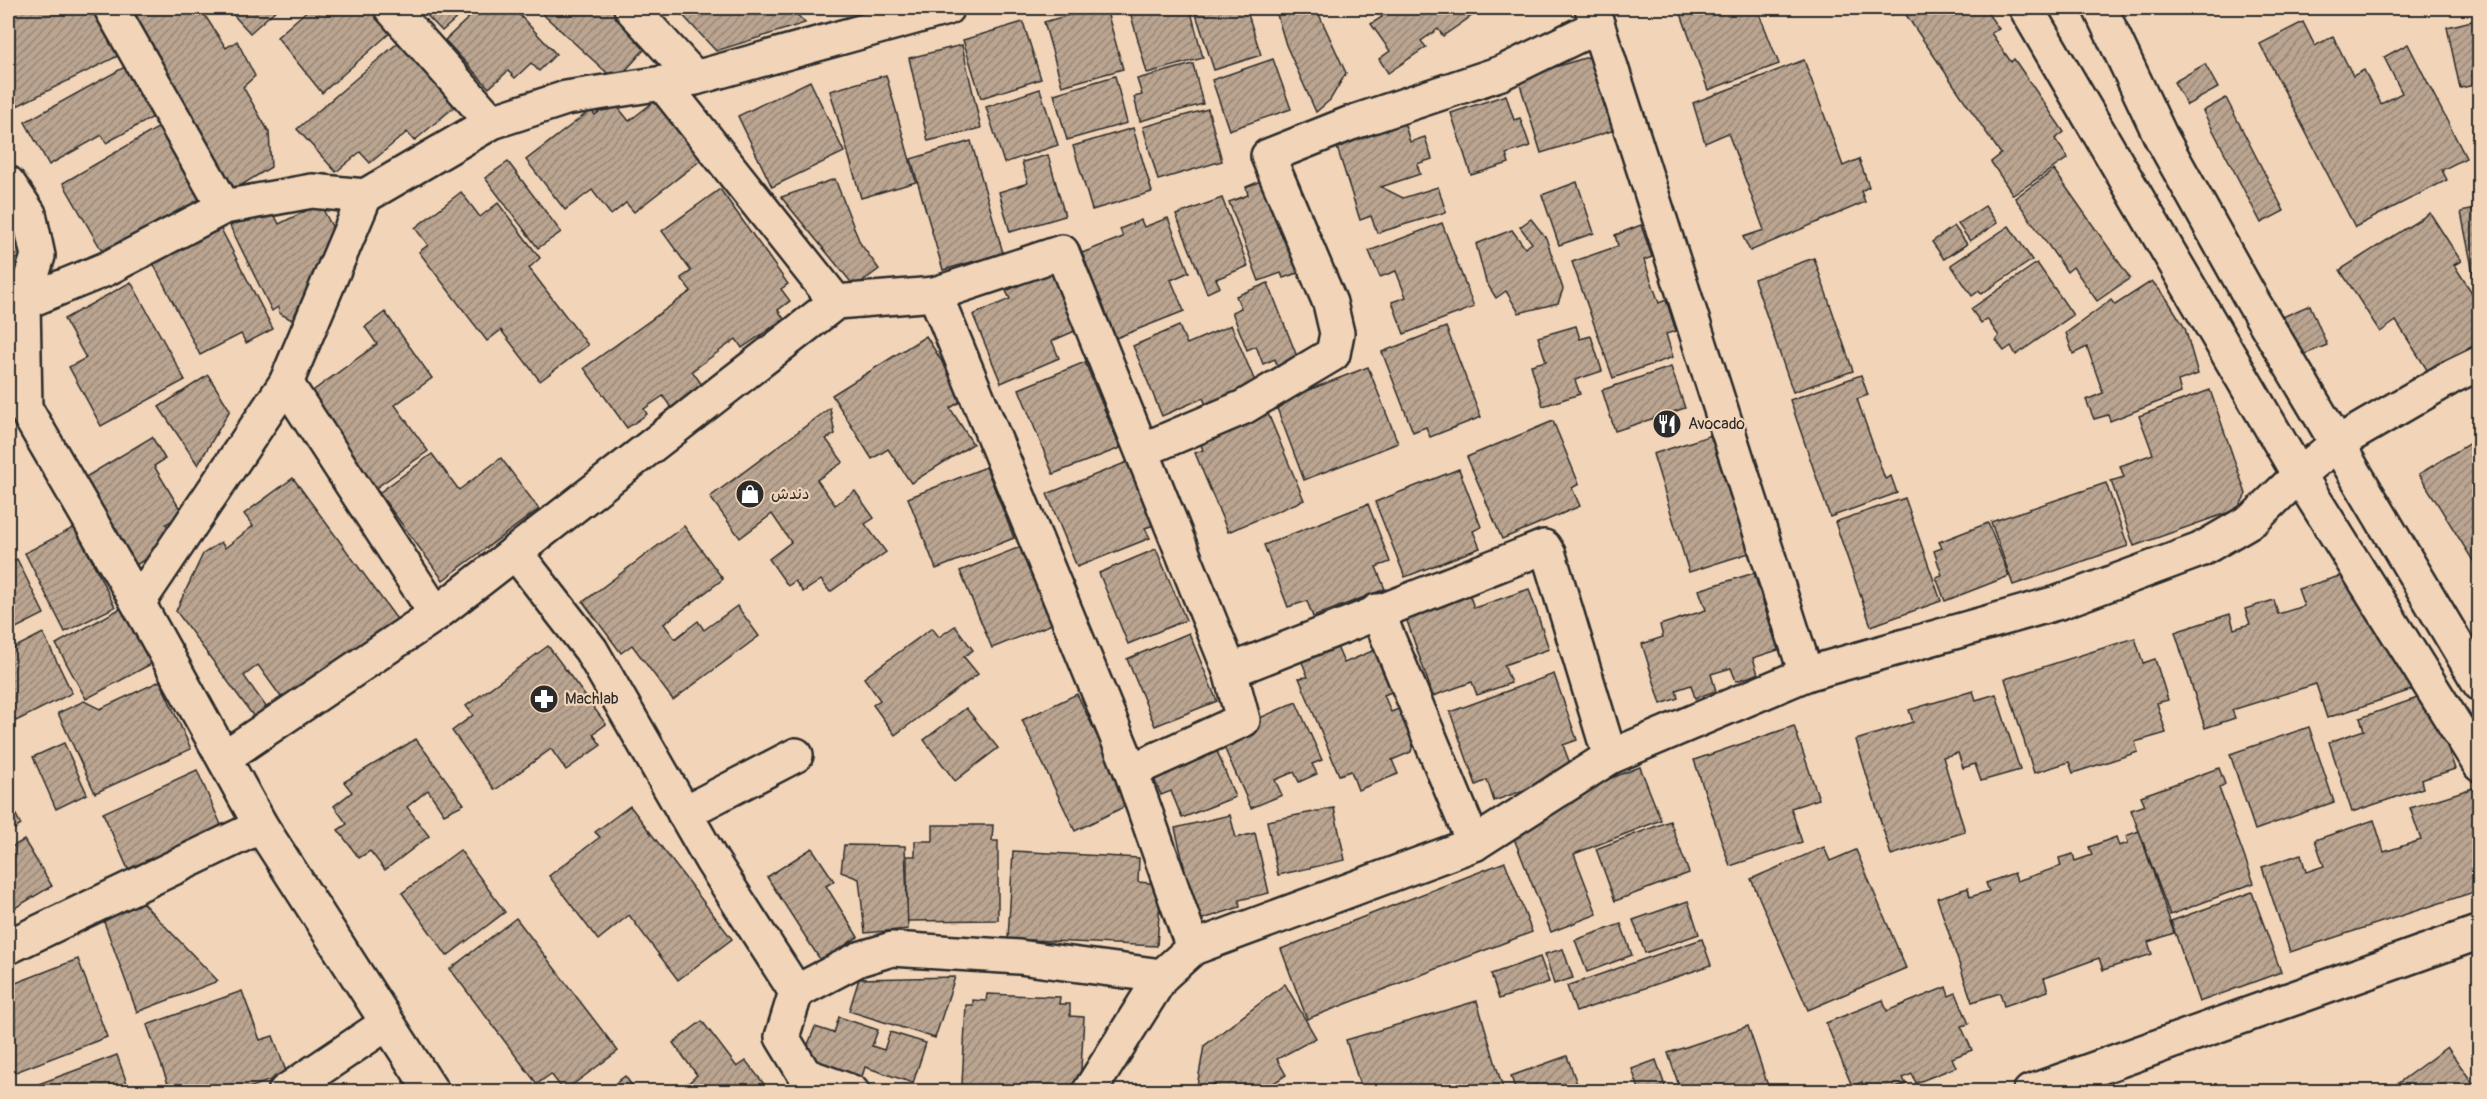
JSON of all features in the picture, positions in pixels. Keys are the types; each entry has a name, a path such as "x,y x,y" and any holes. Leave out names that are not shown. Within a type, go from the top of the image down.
{"street":[{"path":"111,8 224,207"},
{"path":"391,8 492,122"},
{"path":"631,8 695,78"},
{"path":"21,283 106,269 224,207 312,191 365,196 492,122 566,98 695,78 947,8"},
{"path":"2026,8 2299,475 2480,765"},
{"path":"2100,8 2161,137 2253,302 2480,684"},
{"path":"1143,450 1244,407 1333,354 1337,333 1330,303 1268,156 1351,123 1501,73 1595,17 1806,674"},
{"path":"663,84 836,302"},
{"path":"8,183 29,214 38,256 21,283 25,408 225,757 261,826 386,1024 432,1092"},
{"path":"138,603 285,383 365,196"},
{"path":"225,757 436,614 836,302 935,294 1062,252 1230,671 1243,720 1131,771"},
{"path":"935,294 1131,771 1194,948"},
{"path":"1089,1092 1162,976 1194,948 1474,844 1611,757 1806,674 2060,602 2200,550 2255,518 2299,475 2336,444 2451,377 2480,363"},
{"path":"285,383 436,614"},
{"path":"1230,671 1377,611 1544,547 1549,555 1611,757"},
{"path":"515,552 591,650 712,861 796,992"},
{"path":"1377,611 1474,844"},
{"path":"684,813 796,754"},
{"path":"8,947 261,826"},
{"path":"2044,1090 2480,932"},
{"path":"852,1092 805,1075 782,1037 796,992 859,959 891,949 1019,957 1162,976"},
{"path":"285,1092 386,1024"}],"building":[{"path":"8,8 102,8 122,54 15,107 8,92 8,67 13,64 8,53"},
{"path":"139,8 200,8 226,48 237,41 255,76 243,87 269,132 271,167 230,192 126,14"},
{"path":"227,8 278,8 250,33"},
{"path":"310,8 371,8 391,32 322,93 277,37"},
{"path":"420,8 468,8 442,31"},
{"path":"479,8 513,8 556,54 539,71 531,63 515,78 508,71 489,88 445,40"},
{"path":"536,8 616,8 652,41 616,81"},
{"path":"676,8 791,8 805,23 716,51"},
{"path":"1094,8 1106,8 1123,69 1062,86 1044,22"},
{"path":"1129,8 1190,8 1203,58 1147,73"},
{"path":"1194,8 1246,8 1261,55 1214,70"},
{"path":"1275,8 1316,8 1346,73 1330,100 1316,112 1286,45"},
{"path":"1376,8 1468,8 1473,15 1443,36 1438,29 1421,41 1426,47 1388,73 1379,59 1390,51 1371,24 1382,17"},
{"path":"1679,8 1757,8 1779,64 1708,90"},
{"path":"1884,8 1984,8 1999,29 1991,33 2011,62 2014,59 2064,132 2055,139 2068,158 2013,195 1991,162 2001,154 1902,9 1890,16"},
{"path":"2480,19 2480,86 2479,84 2460,88 2447,27"},
{"path":"1023,22 1041,79 981,98 963,40"},
{"path":"2303,22 2315,46 2333,36 2353,76 2364,70 2381,104 2402,93 2384,57 2408,44 2466,158 2442,170 2447,180 2355,227 2260,44"},
{"path":"400,41 459,103 414,141 407,132 370,163 360,152 336,172 297,129"},
{"path":"962,45 981,128 928,141 909,58"},
{"path":"1595,55 1618,129 1541,153 1518,78"},
{"path":"1273,59 1291,109 1229,130 1212,80"},
{"path":"1804,60 1843,166 1859,159 1869,187 1861,191 1865,202 1750,251 1743,237 1764,230 1728,133 1705,143 1693,103"},
{"path":"130,64 157,115 106,143 102,135 49,165 25,122"},
{"path":"1193,64 1203,104 1140,121 1134,97 1142,95 1137,79"},
{"path":"2205,64 2218,88 2187,105 2174,82"},
{"path":"886,75 916,182 861,198 830,91"},
{"path":"1115,76 1127,123 1067,140 1054,94"},
{"path":"810,81 844,152 772,187 738,116"},
{"path":"1040,89 1058,145 1004,163 986,107"},
{"path":"1506,95 1514,120 1520,118 1530,146 1506,154 1509,163 1471,175 1451,113"},
{"path":"660,97 706,156 634,212 626,203 611,215 592,190 565,210 526,160 591,110 595,115 613,101 629,121"},
{"path":"2226,98 2284,211 2261,223 2203,111"},
{"path":"1208,109 1222,161 1158,180 1143,127"},
{"path":"1404,122 1410,142 1425,137 1432,159 1417,164 1420,174 1381,187 1403,198 1438,187 1446,212 1377,233 1371,216 1360,220 1335,141"},
{"path":"166,123 206,207 109,263 63,183"},
{"path":"1133,128 1152,192 1092,210 1073,146"},
{"path":"971,141 1003,253 943,270 911,159"},
{"path":"1048,155 1065,216 1010,232 999,192 1028,183 1022,162"},
{"path":"508,162 561,232 538,248 485,178"},
{"path":"2054,170 2130,278 2097,301 2073,267 2067,272 2015,198"},
{"path":"1268,178 1303,271 1283,278 1281,273 1259,281 1229,202 1248,195 1246,187"},
{"path":"835,179 860,243 879,269 855,287 781,197"},
{"path":"1577,182 1594,233 1559,245 1542,195"},
{"path":"720,189 788,284 781,289 790,301 778,310 784,319 742,348 736,339 692,371 703,386 672,409 663,396 644,409 647,414 627,428 584,368 691,291 681,278 691,271 662,231"},
{"path":"461,192 480,217 498,203 540,258 529,268 588,345 540,381 501,330 487,341 419,252 428,245 415,228"},
{"path":"1222,198 1248,266 1216,279 1220,287 1207,293 1176,215"},
{"path":"320,204 335,232 292,320 279,313 278,307 272,311 230,226 270,206 279,224"},
{"path":"1985,206 1997,223 1970,241 1958,224"},
{"path":"2480,208 2480,297 2478,298 2461,212"},
{"path":"2430,213 2461,261 2454,265 2480,305 2480,344 2431,376 2396,321 2380,332 2340,270"},
{"path":"8,214 28,218 31,263 8,263"},
{"path":"1168,218 1189,272 1171,280 1184,311 1116,338 1088,269 1083,271 1077,255 1123,237 1120,229 1141,220 1144,227"},
{"path":"1531,219 1546,238 1563,289 1558,303 1519,313 1506,291 1496,298 1486,282 1476,244 1512,230 1525,248 1532,243 1520,227"},
{"path":"1442,223 1474,307 1404,334 1392,302 1406,297 1396,271 1380,277 1369,251"},
{"path":"1641,225 1652,257 1644,260 1659,303 1666,300 1676,331 1666,334 1673,357 1613,378 1572,262 1618,246 1615,235"},
{"path":"1954,226 1967,244 1944,259 1932,242"},
{"path":"2009,226 2032,260 1981,294 1979,291 1972,296 1951,265"},
{"path":"221,229 273,329 246,343 241,334 200,355 153,263"},
{"path":"1814,258 1853,371 1793,392 1754,279"},
{"path":"2037,263 2073,315 2016,355 2011,346 2004,351 1996,340 1999,336 1987,319 1981,323 1971,309"},
{"path":"1052,271 1077,330 1052,341 1059,358 1001,383 973,315 1010,299 1006,291"},
{"path":"2152,281 2167,299 2185,328 2198,374 2178,381 2181,393 2110,421 2108,415 2094,419 2086,400 2103,393 2087,347 2073,354 2066,333 2111,300 2115,305"},
{"path":"131,282 185,380 101,426 69,367 86,358 64,319"},
{"path":"1268,283 1298,359 1278,368 1275,359 1263,364 1256,346 1247,350 1232,312 1241,308 1236,296"},
{"path":"2310,305 2327,345 2293,359 2276,320"},
{"path":"385,312 432,378 395,405 428,451 373,490 306,396 377,344 365,327"},
{"path":"1231,325 1257,386 1207,407 1203,398 1162,416 1133,346 1179,326 1187,344"},
{"path":"1576,326 1580,339 1591,336 1602,371 1575,380 1580,394 1543,406 1531,365 1546,361 1538,337"},
{"path":"1446,327 1481,417 1430,437 1426,427 1413,432 1382,352"},
{"path":"926,336 965,399 950,408 973,444 911,483 888,449 872,459 832,395"},
{"path":"1085,362 1120,448 1053,474 1019,389"},
{"path":"1368,367 1398,443 1304,480 1275,403"},
{"path":"1671,367 1685,408 1615,431 1602,390"},
{"path":"208,375 230,410 198,465 159,407"},
{"path":"1861,375 1868,395 1857,399 1885,479 1891,476 1897,493 1830,517 1790,400"},
{"path":"2210,390 2246,494 2238,509 2134,546 2111,481 2124,477 2120,466 2153,454 2139,416"},
{"path":"830,408 835,434 826,439 843,462 817,480 835,505 855,491 874,518 865,524 886,552 830,592 821,580 803,592 795,581 788,586 769,559 791,542 772,514 740,538 710,497"},
{"path":"1267,411 1304,500 1228,532 1195,453 1203,450 1199,440"},
{"path":"1553,421 1579,484 1572,488 1580,506 1502,539 1467,457"},
{"path":"1712,435 1749,553 1689,572 1653,454"},
{"path":"152,437 165,459 154,466 183,514 166,524 176,541 126,571 74,484"},
{"path":"2480,437 2480,572 2419,474"},
{"path":"432,454 459,490 501,458 539,509 443,580 379,493"},
{"path":"1135,459 1160,523 1145,528 1150,538 1077,567 1047,494"},
{"path":"986,467 1014,538 936,569 908,498"},
{"path":"1459,469 1481,527 1473,531 1480,548 1405,577 1375,502"},
{"path":"293,478 402,626 286,704 258,665 244,676 267,708 254,717 176,611 203,554 221,542 225,548 253,526 244,514"},
{"path":"2106,483 2128,546 2013,585 1991,522"},
{"path":"1905,498 1941,601 1871,626 1835,522"},
{"path":"1368,504 1390,562 1376,567 1385,589 1313,617 1307,601 1288,607 1264,545"},
{"path":"1988,523 2009,576 1945,601 1936,577 1942,575 1934,551 1942,548 1939,542"},
{"path":"684,526 723,579 664,624 675,639 698,621 704,630 737,606 759,636 673,700 632,645 621,653 583,602"},
{"path":"75,527 115,607 65,632 25,553"},
{"path":"1025,545 1057,622 992,648 960,571"},
{"path":"1156,549 1186,620 1128,644 1099,573"},
{"path":"17,559 44,614 8,632 8,564"},
{"path":"1754,573 1778,650 1753,658 1758,674 1736,681 1731,668 1711,674 1716,691 1695,698 1691,685 1676,690 1678,698 1661,704 1642,644 1663,637 1660,625 1706,610 1699,590"},
{"path":"2343,575 2417,688 2327,718 2316,684 2232,710 2235,718 2205,728 2175,632 2230,614 2234,629 2250,624 2245,609 2274,600 2278,614 2304,606 2298,589"},
{"path":"1465,582 1474,608 1529,589 1549,649 1504,665 1511,683 1477,695 1472,682 1433,696 1405,615"},
{"path":"123,607 153,663 86,699 56,644"},
{"path":"955,626 973,650 964,657 978,674 895,735 873,705 880,700 864,678 932,628 939,637"},
{"path":"43,633 72,693 16,721 8,704 8,651"},
{"path":"1189,633 1217,701 1155,726 1127,659"},
{"path":"2135,638 2143,663 2155,659 2168,700 2157,703 2166,733 2135,742 2138,752 2073,773 2069,762 2034,773 2005,679"},
{"path":"1335,642 1344,663 1377,649 1394,691 1384,695 1391,712 1401,708 1414,741 1411,752 1392,760 1398,774 1358,790 1351,771 1339,775 1299,678 1308,677 1300,657"},
{"path":"548,646 606,724 593,734 601,745 566,770 551,749 495,790 452,731 473,715 466,706"},
{"path":"1554,674 1577,740 1563,745 1573,772 1494,801 1487,780 1476,785 1450,712"},
{"path":"160,681 191,749 95,793 58,713 84,701 100,709"},
{"path":"1973,691 1976,700 1996,694 2020,770 1981,781 1975,764 1963,768 1958,753 1943,757 1965,832 1891,855 1856,740 1913,722 1909,710"},
{"path":"1077,694 1130,804 1075,831 1022,720"},
{"path":"2423,696 2429,716 2436,714 2455,769 2421,780 2423,788 2352,812 2329,742 2364,730 2360,718"},
{"path":"1296,702 1322,760 1312,764 1317,774 1299,782 1294,772 1275,780 1282,795 1251,808 1219,736"},
{"path":"966,708 998,748 955,781 924,740"},
{"path":"1794,726 1819,799 1791,808 1802,842 1730,866 1694,760"},
{"path":"2309,727 2334,802 2255,830 2230,754"},
{"path":"416,739 464,804 444,814 428,790 407,807 429,836 385,870 370,851 359,858 338,830 347,824 334,806 352,792 344,782"},
{"path":"64,743 87,794 56,809 33,757"},
{"path":"1214,743 1235,797 1182,818 1171,791 1161,795 1150,769"},
{"path":"1640,767 1661,820 1574,854 1597,914 1551,932 1511,831 1546,803"},
{"path":"2219,768 2225,784 2219,788 2254,883 2170,915 2131,810 2145,805 2141,796"},
{"path":"197,770 222,827 128,869 103,813"},
{"path":"2476,787 2480,798 2480,890 2290,952 2262,867 2301,854 2306,872 2324,866 2315,840 2374,820 2384,852 2421,840 2410,808"},
{"path":"8,799 21,825 8,833"},
{"path":"630,806 732,939 678,980 629,915 598,940 549,876 600,837 595,832"},
{"path":"1334,808 1345,860 1278,875 1267,821"},
{"path":"1230,815 1236,838 1255,833 1269,893 1239,900 1240,907 1197,921 1175,828"},
{"path":"1670,821 1689,873 1615,901 1596,849"},
{"path":"933,825 993,825 992,841 998,841 998,920 907,921 907,856 915,856 915,841 933,841"},
{"path":"2139,831 2174,933 2148,942 2152,954 2103,970 2099,958 2044,978 2048,991 2004,1006 2000,993 1972,1002 1937,898 1968,888 1970,897 1989,891 1986,883 2014,873 2017,881 2061,866 2059,858 2073,854 2075,861 2092,855 2089,847 2116,837 2119,846 2128,843 2126,836"},
{"path":"24,840 52,886 8,912 8,849"},
{"path":"844,845 905,846 908,929 865,933 859,879 841,872"},
{"path":"1824,847 1830,861 1856,850 1906,968 1808,1010 1751,879"},
{"path":"812,848 834,881 826,886 858,937 821,961 767,877"},
{"path":"460,850 505,912 447,956 402,893"},
{"path":"1013,851 1139,858 1138,882 1161,884 1157,946 1008,939"},
{"path":"1505,862 1532,932 1307,1019 1281,949"},
{"path":"2252,892 2281,972 2199,1002 2171,921"},
{"path":"137,897 218,981 137,1012 100,911"},
{"path":"1688,901 1699,934 1645,953 1633,920"},
{"path":"516,918 618,1051 564,1091 551,1074 537,1084 450,969"},
{"path":"1621,924 1632,955 1587,972 1575,940"},
{"path":"1702,939 1711,965 1576,1012 1567,986"},
{"path":"1563,949 1573,978 1554,984 1545,954"},
{"path":"1540,957 1549,982 1499,999 1491,974"},
{"path":"78,959 107,1037 8,1075 8,986"},
{"path":"955,977 935,1038 849,1011 859,979"},
{"path":"1285,984 1316,1038 1277,1059 1286,1075 1260,1092 1221,1092 1214,1084 1202,1092 1196,1092 1204,1046"},
{"path":"1946,987 1949,996 1956,993 1969,1024 1961,1026 1972,1050 1952,1058 1956,1067 1916,1083 1912,1074 1903,1078 1906,1084 1887,1092 1866,1092 1862,1082 1852,1086 1826,1023 1883,1000 1887,1011"},
{"path":"242,991 260,1040 273,1036 287,1074 238,1092 171,1092 147,1025"},
{"path":"987,994 1060,997 1059,1004 1070,1004 1070,1016 1084,1017 1080,1086 1067,1086 1066,1092 982,1092 969,1091 969,1085 962,1085 966,1005 973,1005 973,1000 986,1001"},
{"path":"1477,1001 1504,1092 1362,1092 1346,1040"},
{"path":"839,1017 878,1030 872,1046 884,1050 890,1032 926,1043 913,1083 865,1067 861,1080 822,1067 807,1047 815,1027 834,1033"},
{"path":"702,1021 737,1067 746,1061 764,1084 757,1089 759,1092 679,1092 697,1075 673,1043"},
{"path":"1748,1026 1770,1092 1681,1092 1668,1053"},
{"path":"2447,1047 2479,1092 2386,1092"},
{"path":"117,1055 130,1092 17,1092"},
{"path":"1567,1056 1580,1092 1516,1092 1511,1076"},
{"path":"1656,1060 1667,1092 1640,1092 1632,1069"},
{"path":"625,1076 637,1092 604,1092"}],"place":[{"name":"Avocado","path":"1667,424"},
{"name":"دندش","path":"750,494"},
{"name":"Machlab","path":"544,699"}]}
